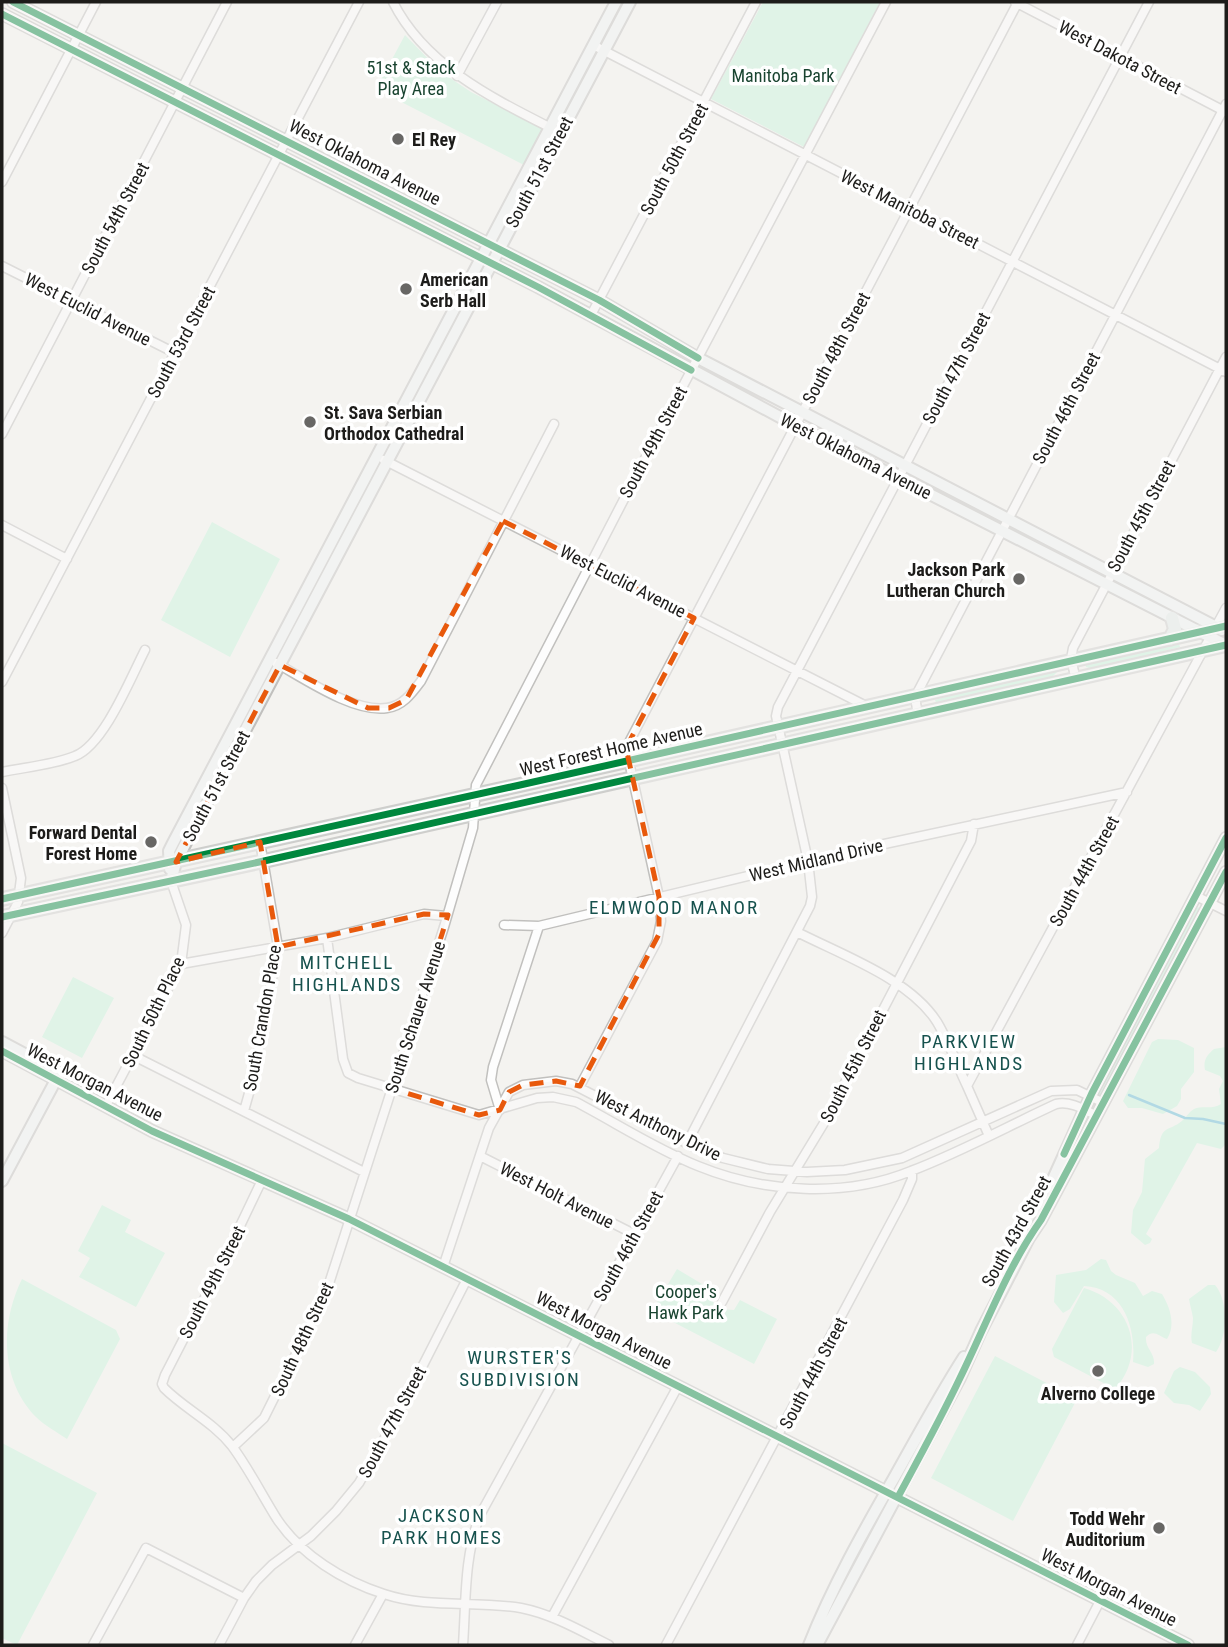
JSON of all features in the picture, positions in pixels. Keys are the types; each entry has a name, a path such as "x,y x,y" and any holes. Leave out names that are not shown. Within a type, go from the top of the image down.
{"main road":[{"name":"West Oklahoma Avenue","path":"13,2 599,300 698,358 1111,572 1216,631 1226,645"},
{"name":"South 51st Street","path":"494,246 550,127 616,2"},
{"name":"South 51st Street","path":"171,881 173,862 377,457 494,246 561,133 630,2"},
{"name":"West Oklahoma Avenue","path":"2,14 538,287 796,426 1106,585 1172,618 1216,631"},
{"name":"South 51st Street","path":"275,662 388,462 486,261"},
{"path":"538,287 544,283 583,292"},
{"path":"1170,639 1175,629 1172,618"},
{"name":"West Forest Home Avenue","path":"2,899 474,795 629,770 780,736 867,707 1071,659 1216,631"},
{"name":"West Forest Home Avenue","path":"6,917 474,813 629,770 780,736 918,715 1226,645"},
{"name":"South 43rd Street","path":"1029,1238 1090,1096 1226,838"},
{"name":"South 43rd Street","path":"817,1645 960,1378 1029,1238 1226,872"},
{"name":"West Morgan Avenue","path":"2,1042 152,1130 349,1219 1188,1645"},
{"name":"West Morgan Avenue","path":"2,1051 109,1100 170,1137"},
{"path":"2,1181 58,1076"},
{"name":"South 43rd Street","path":"809,1645 886,1491 939,1395 981,1331"},
{"path":"859,1541 871,1547"}],"street":[{"path":"2,182 96,2"},
{"name":"South 54th Street","path":"2,433 226,2"},
{"name":"South 53rd Street","path":"2,682 359,2"},
{"path":"393,2 424,45 457,76 561,133"},
{"path":"457,76 497,2"},
{"name":"South 50th Street","path":"591,316 756,2"},
{"name":"South 49th Street","path":"474,813 476,785 886,2"},
{"name":"West Dakota Street","path":"1016,2 1120,58 1225,108"},
{"name":"South 48th Street","path":"629,770 626,748 1016,2"},
{"name":"South 47th Street","path":"780,736 776,716 778,707 796,671 1149,2"},
{"name":"West Manitoba Street","path":"593,45 1223,370"},
{"name":"South 46th Street","path":"915,697 1225,108"},
{"name":"West Euclid Avenue","path":"2,266 175,353"},
{"name":"South 45th Street","path":"1071,659 1073,648 1111,572 1223,370 1226,357"},
{"path":"275,662 349,701 368,708 389,708 406,700 421,681 554,424"},
{"name":"West Euclid Avenue","path":"377,457 867,707"},
{"path":"2,525 68,558"},
{"name":"South 44th Street","path":"967,1086 1216,631 1226,608"},
{"path":"2,772 75,756 91,745 101,734 145,650"},
{"path":"1071,659 1076,680"},
{"path":"915,697 918,715"},
{"path":"687,1143 797,932 811,897 808,861 780,736"},
{"path":"580,1086 657,942 661,921 659,897 629,770"},
{"path":"2,788 20,870 20,895 6,917 2,933"},
{"name":"West Midland Drive","path":"505,925 539,926 808,861 1127,792"},
{"name":"South Schauer Avenue","path":"349,1219 444,928 473,828 474,813"},
{"name":"South 45th Street","path":"722,1302 824,1123 971,841 974,824"},
{"name":"South Crandon Place","path":"244,1111 253,1079 278,947 260,842"},
{"name":"South 50th Place","path":"109,1100 181,964 186,925 171,881"},
{"path":"1196,896 1226,911"},
{"path":"181,964 327,938 424,914 446,916"},
{"path":"443,1267 489,1128 500,1110 491,1076 539,926"},
{"path":"797,932 896,982 925,1006 937,1023 989,1136"},
{"name":"West Anthony Drive","path":"327,938 343,1059 348,1073 480,1115 537,1098 564,1098 701,1168 729,1176 786,1187 841,1187 883,1180 912,1171 1056,1104 1065,1102 1097,1116"},
{"path":"132,1055 364,1172"},
{"name":"West Anthony Drive","path":"500,1110 509,1092 523,1085 556,1081 580,1086 687,1143 733,1162 795,1171 845,1170 894,1160 1051,1091 1070,1089 1104,1103"},
{"name":"West Holt Avenue","path":"480,1156 634,1234"},
{"name":"South 46th Street","path":"463,1645 471,1543 480,1515 678,1156"},
{"name":"South 44th Street","path":"666,1645 903,1200 912,1180 912,1171"},
{"name":"South 49th Street","path":"233,1447 206,1420 168,1392 162,1384 262,1180"},
{"name":"South 48th Street","path":"233,1447 264,1418 294,1360 325,1296 349,1219"},
{"name":"South 47th Street","path":"219,1645 244,1598 272,1564 310,1536 336,1511 359,1483 395,1420 467,1279"},
{"path":"552,1617 678,1385"},
{"path":"233,1447 278,1520 297,1545 341,1575 383,1594 422,1603 521,1608 552,1617 609,1645"},
{"path":"93,1645 146,1548 244,1598"},
{"path":"355,1645 383,1594"},
{"path":"1077,1645 1100,1601"}],"highlighted area":[{"path":"503,521 694,618 626,748 659,897 659,934 580,1086 556,1081 523,1085 509,1092 500,1110 479,1115 393,1089 448,915 424,914 278,947 260,842 176,862 280,665 368,708 389,708 406,700"}],"green space":[{"name":"Manitoba Park","path":"763,2 880,2 804,147 711,99"},
{"name":"51st & Stack Play Area","path":"405,35 441,72 471,92 543,129 524,165 376,89"},
{"path":"212,522 280,559 230,657 161,620"},
{"path":"1179,644 1180,647 1092,669 1086,667 1085,663"},
{"path":"1060,669 1051,678 936,703 935,700 989,684"},
{"path":"1198,907 1201,910 1099,1096 1097,1094"},
{"path":"73,977 114,998 82,1058 42,1037"},
{"path":"1158,1039 1178,1040 1194,1048 1194,1072 1181,1089 1181,1099 1177,1106 1163,1114 1142,1108 1128,1108 1123,1101 1152,1042"},
{"path":"1226,1047 1226,1144 1221,1149 1197,1143 1146,1234 1152,1239 1145,1245 1131,1233 1133,1210 1142,1192 1145,1159 1159,1148 1163,1132 1182,1121 1192,1110 1221,1104 1219,1089 1223,1081 1220,1076 1205,1070 1205,1063 1214,1049"},
{"path":"102,1205 131,1220 125,1232 165,1253 136,1307 79,1277 90,1258 78,1251"},
{"path":"1101,1259 1106,1260 1116,1275 1135,1283 1143,1296 1152,1291 1162,1294 1167,1305 1171,1316 1170,1334 1167,1339 1154,1333 1146,1337 1154,1360 1154,1364 1148,1367 1133,1362 1132,1336 1125,1312 1109,1294 1098,1288 1084,1286 1070,1309 1063,1313 1054,1302 1056,1275 1086,1270"},
{"name":"Cooper's Hawk Park","path":"677,1269 712,1290 709,1296 716,1306 715,1311 734,1310 740,1300 777,1319 754,1364 652,1311"},
{"path":"22,1279 116,1330 120,1339 67,1439 36,1417 24,1402 10,1369 7,1332 15,1296"},
{"path":"1208,1285 1215,1285 1224,1308 1223,1337 1216,1352 1192,1343 1191,1340 1193,1318 1189,1299"},
{"path":"1084,1288 1113,1304 1123,1316 1129,1330 1131,1359 1125,1375 1115,1389 1054,1357 1052,1349"},
{"path":"995,1356 1077,1399 1013,1521 931,1478"},
{"path":"1180,1367 1195,1372 1210,1387 1211,1394 1200,1411 1189,1405 1174,1403 1164,1393 1174,1371"},
{"path":"2,1443 97,1493 17,1645 2,1638"}],"waterway":[{"path":"1129,1095 1185,1118 1226,1124"}],"cycle path":[{"path":"13,2 599,300 698,358"},
{"path":"2,14 538,287 691,370"},
{"path":"2,899 1226,626"},
{"path":"2,917 264,861 1226,645"},
{"path":"1064,1154 1092,1093 1226,838"},
{"path":"898,1497 953,1393 1007,1277 1041,1220 1226,872"},
{"path":"2,1051 152,1131 349,1219 1188,1645"}],"place":[{"name":"El Rey","path":"398,139"},
{"name":"American Serb Hall","path":"406,289"},
{"name":"St. Sava Serbian Orthodox Cathedral","path":"310,422"},
{"name":"Jackson Park Lutheran Church","path":"1019,579"},
{"name":"Forward Dental Forest Home","path":"151,842"},
{"name":"Alverno College","path":"1098,1371"},
{"name":"Todd Wehr Auditorium","path":"1159,1528"}],"district":[{"name":"ELMWOOD MANOR","path":"674,907"},
{"name":"MITCHELL HIGHLANDS","path":"347,973"},
{"name":"PARKVIEW HIGHLANDS","path":"969,1052"},
{"name":"WURSTER'S SUBDIVISION","path":"520,1368"},
{"name":"JACKSON PARK HOMES","path":"442,1526"}]}
